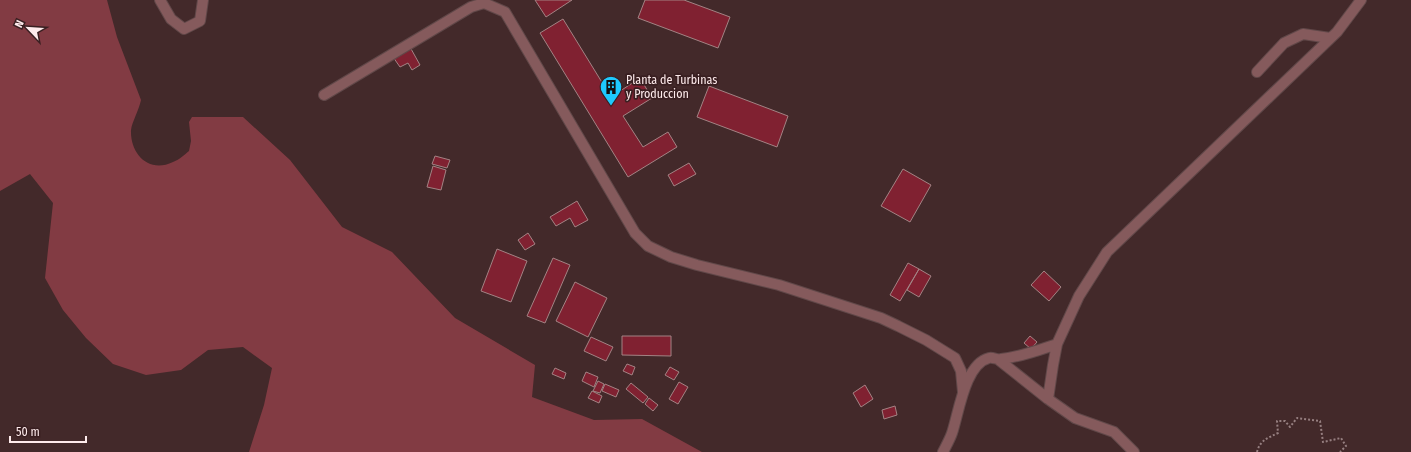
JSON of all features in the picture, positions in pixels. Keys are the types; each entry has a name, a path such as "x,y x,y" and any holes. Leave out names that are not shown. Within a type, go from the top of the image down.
{"street":[{"path":"160,0 171,19 184,29 200,21 203,0"},
{"path":"1048,399 1057,344 1079,296 1107,252 1337,32 1361,0"},
{"path":"324,95 471,7 484,4 504,12 635,233 648,246 671,257 778,285 880,318 926,340 955,358 961,371 963,392"},
{"path":"1257,72 1284,42 1303,34 1330,38"},
{"path":"943,452 952,434 963,392 974,368 981,362 991,358 999,360 1027,355 1057,344"},
{"path":"999,360 1048,399 1075,418 1114,432 1134,452"}],"path":[{"path":"1257,452 1259,445 1266,439 1278,433 1277,421 1285,421 1290,427 1297,418 1320,421 1323,442 1341,438 1346,446 1340,452"}],"shaded area":[{"path":"0,0 107,0 117,37 141,100 131,130 134,147 143,160 156,165 164,165 177,160 189,151 191,141 189,122 192,117 243,117 290,160 342,227 392,252 455,318 535,365 532,397 594,420 642,419 702,452 249,452 264,405 272,368 243,347 208,350 181,370 146,375 113,364 86,338 63,310 45,278 53,203 30,174 0,191"}],"building":[{"path":"535,0 572,0 546,17"},
{"path":"645,0 684,0 730,17 718,48 638,18"},
{"name":"Planta de Turbinas y Produccion","path":"563,19 611,97 640,78 652,98 623,116 643,147 668,132 677,147 628,177 540,33"},
{"path":"410,47 420,65 412,70 408,63 400,67 393,57"},
{"path":"709,86 788,116 777,147 697,117"},
{"path":"435,156 450,160 447,168 432,164"},
{"path":"689,163 696,174 674,186 668,175"},
{"path":"433,166 446,170 441,190 427,187"},
{"path":"903,169 931,185 910,222 881,206"},
{"path":"577,201 588,220 575,227 570,218 556,226 550,217"},
{"path":"528,233 535,244 525,250 518,240"},
{"path":"497,249 527,261 511,302 481,291"},
{"path":"553,258 570,265 545,323 527,316"},
{"path":"908,263 919,269 900,301 890,295"},
{"path":"919,269 931,276 919,297 907,290"},
{"path":"1044,271 1061,287 1049,301 1031,285"},
{"path":"575,282 607,298 588,337 556,321"},
{"path":"622,336 671,336 671,356 622,355"},
{"path":"1030,336 1037,342 1031,349 1024,343"},
{"path":"591,337 613,347 606,361 584,351"},
{"path":"627,364 635,367 632,375 623,371"},
{"path":"670,367 679,372 674,380 665,375"},
{"path":"555,368 566,373 564,379 552,374"},
{"path":"586,372 598,377 594,387 582,381"},
{"path":"598,381 604,384 600,393 593,391"},
{"path":"679,382 688,387 678,404 669,399"},
{"path":"631,383 648,397 643,403 626,389"},
{"path":"605,384 619,390 616,397 602,391"},
{"path":"865,385 873,399 861,407 853,393"},
{"path":"592,391 602,396 599,403 588,398"},
{"path":"649,398 658,405 653,411 645,404"},
{"path":"895,406 897,415 884,419 882,410"}],"place":[{"name":"Planta de Turbinas y Produccion","path":"611,106"}]}
